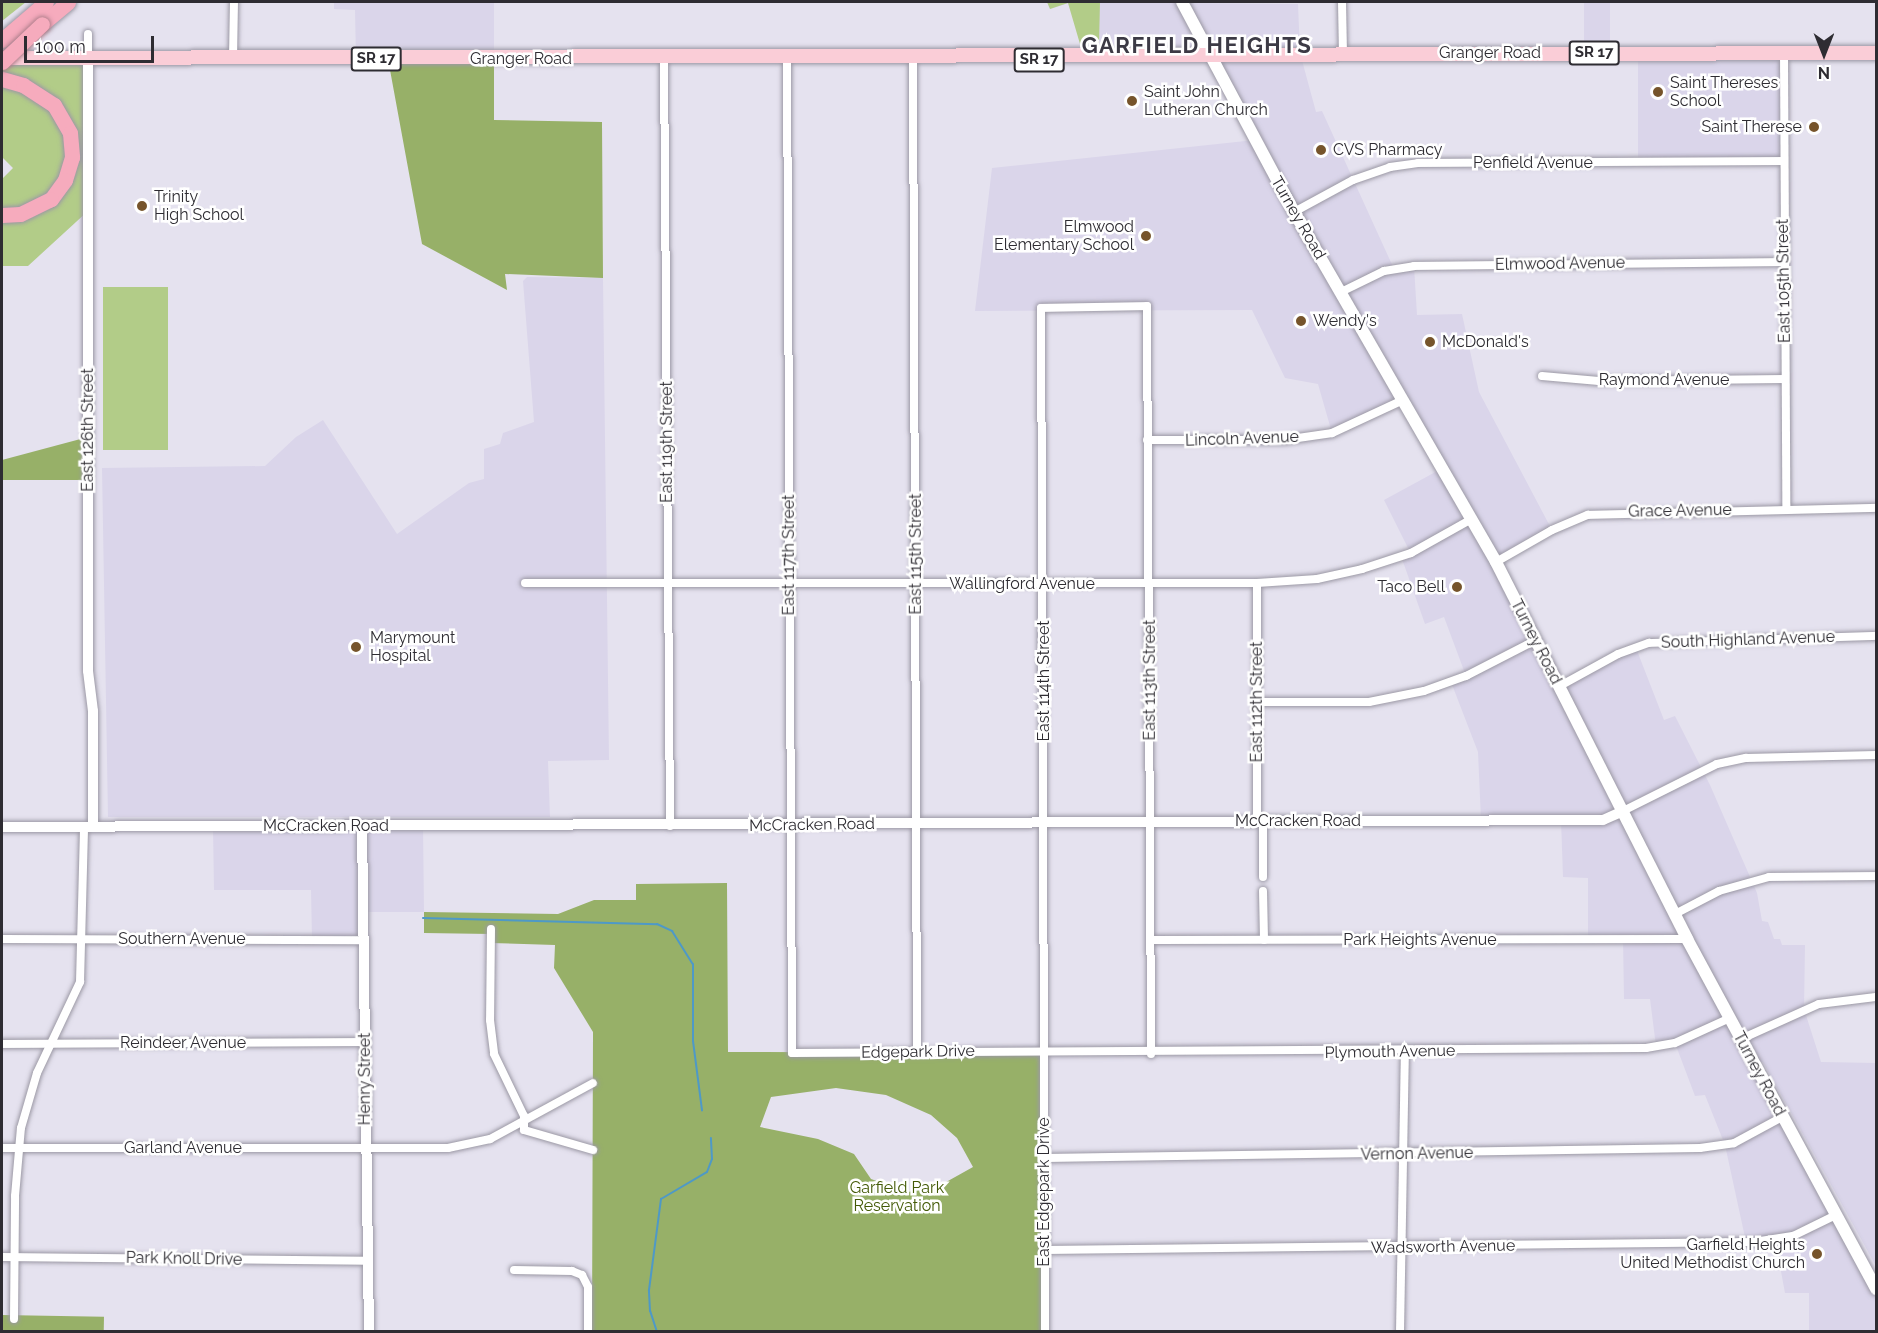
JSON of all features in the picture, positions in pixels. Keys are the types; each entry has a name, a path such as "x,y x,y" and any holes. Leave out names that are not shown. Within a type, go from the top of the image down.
{"highway":[{"path":"2,40 46,2"},
{"path":"2,62 68,2"},
{"path":"2,79 23,85 54,105 70,134 72,157 65,180 51,199 20,214 2,215"}],"main road":[{"name":"Turney Road","path":"1182,2 1294,212 1401,401 1496,562 1534,641 1687,939 1876,1290"},
{"name":"Granger Road","path":"2,62 233,58 1876,53"}],"street":[{"path":"233,58 234,2"},
{"path":"1342,2 1343,53"},
{"name":"East 126th Street","path":"88,34 88,660 93,711 88,827"},
{"name":"East 105th Street","path":"1784,54 1786,509"},
{"name":"East 117th Street","path":"787,56 792,1053"},
{"name":"East 115th Street","path":"913,56 918,824 916,1052"},
{"name":"East 119th Street","path":"664,58 670,826"},
{"name":"Penfield Avenue","path":"1294,212 1353,180 1390,167 1418,163 1784,161"},
{"name":"Elmwood Avenue","path":"1341,292 1384,271 1414,266 1784,262"},
{"name":"East 113th Street","path":"1041,308 1147,306 1153,940 1151,1054"},
{"name":"East 114th Street","path":"1041,308 1045,823 1044,1053"},
{"name":"Raymond Avenue","path":"1542,376 1599,381 1785,379"},
{"name":"Lincoln Avenue","path":"1147,440 1284,440 1322,434 1368,420 1401,401"},
{"name":"Grace Avenue","path":"1496,562 1552,530 1588,515 1876,508"},
{"name":"Wallingford Avenue","path":"525,583 1257,584 1317,579 1362,569 1411,553 1470,520"},
{"name":"East 112th Street","path":"1257,584 1257,702 1263,877"},
{"name":"South Highland Avenue","path":"1558,687 1618,654 1649,643 1876,636"},
{"path":"1257,702 1369,702 1424,691 1466,676 1534,641"},
{"path":"1621,812 1717,764 1746,758 1876,755"},
{"name":"McCracken Road","path":"2,827 791,826 1603,820 1621,812"},
{"name":"Henry Street","path":"362,826 369,1332"},
{"path":"14,1319 14,1257 27,1101 80,982 88,827"},
{"path":"1675,914 1719,891 1769,877 1876,876"},
{"path":"1263,891 1264,940"},
{"path":"491,929 490,1020 494,1054 524,1116 524,1130 593,1150"},
{"name":"Southern Avenue","path":"2,939 363,940"},
{"name":"Park Heights Avenue","path":"1153,940 1687,939"},
{"path":"1741,1039 1819,1004 1876,997"},
{"name":"Plymouth Avenue","path":"1044,1053 1405,1052 1646,1048 1675,1043 1730,1018"},
{"name":"Reindeer Avenue","path":"2,1044 365,1042"},
{"name":"Edgepark Drive","path":"792,1053 1024,1049 1044,1053"},
{"path":"1400,1332 1399,1248 1405,1052"},
{"name":"East Edgepark Drive","path":"1044,1053 1045,1332"},
{"path":"365,1148 448,1148 490,1138 524,1124 593,1083"},
{"name":"Vernon Avenue","path":"1045,1158 1700,1148 1734,1143 1782,1117"},
{"name":"Garland Avenue","path":"2,1148 365,1148"},
{"name":"Wadsworth Avenue","path":"1044,1250 1399,1248 1754,1242 1793,1236 1836,1215"},
{"name":"Park Knoll Drive","path":"2,1257 367,1261"},
{"path":"514,1270 572,1271 582,1275 588,1287 588,1332"}],"shaded area":[{"path":"334,2 494,2 494,59 356,59 355,10 334,9"},
{"path":"1047,2 1298,4 1300,53 1316,112 1322,111 1394,269 1414,266 1417,315 1462,314 1479,392 1552,530 1496,562 1558,686 1636,648 1664,720 1675,716 1710,785 1757,893 1762,921 1768,922 1774,939 1780,939 1782,945 1805,945 1804,1009 1821,1062 1876,1063 1876,1266 1763,1062 1754,1062 1876,1289 1876,1331 1809,1331 1809,1293 1785,1293 1775,1239 1746,1242 1725,1145 1705,1095 1695,1096 1675,1043 1656,1046 1650,999 1624,999 1623,939 1588,939 1588,878 1563,877 1561,820 1481,820 1478,752 1451,682 1466,676 1444,617 1425,624 1401,556 1410,552 1384,500 1441,469 1401,402 1332,433 1318,384 1285,378 1252,310 975,311 992,168 1255,140 1210,54 1085,53 1068,3 1050,9"},
{"path":"1584,2 1610,2 1610,53 1584,53"},
{"path":"1638,53 1784,53 1784,162 1638,162"},
{"name":"Marymount Hospital","path":"527,277 603,278 609,760 548,761 550,817 108,817 102,468 265,466 296,437 323,420 397,534 469,483 484,479 484,449 500,444 503,433 534,422 523,281"},
{"path":"423,826 424,912 363,912 363,940 312,939 311,890 214,890 213,827"}],"green space":[{"path":"2,2 26,2 2,21"},
{"path":"1047,2 1100,2 1099,44 1080,44 1068,3 1050,9"},
{"path":"388,59 494,59 494,120 602,122 603,278 505,274 507,290 422,244"},
{"path":"88,60 88,211 28,266 2,266 2,179 13,168 2,157 2,62"},
{"path":"103,287 168,287 168,450 103,450"},
{"path":"88,437 88,480 2,480 2,460"},
{"name":"Garfield Park Reservation","path":"727,883 728,1052 1044,1053 1045,1331 592,1331 593,1032 554,968 555,945 491,943 491,934 424,933 424,912 558,914 594,900 636,900 636,884","holes":["836,1088 886,1095 931,1115 957,1138 973,1167 939,1186 908,1192 871,1179 854,1154 818,1139 760,1127 771,1097"]},
{"path":"2,1315 104,1317 104,1332 2,1332"}],"waterway":[{"path":"423,918 657,924 672,931 693,964 693,1041 702,1110"},
{"path":"657,1332 650,1311 649,1290 661,1199 707,1172 712,1159 711,1138"}],"place":[{"name":"Saint Thereses School","path":"1658,92"},
{"name":"Saint John Lutheran Church","path":"1132,101"},
{"name":"Saint Therese","path":"1814,127"},
{"name":"CVS Pharmacy","path":"1321,150"},
{"name":"Trinity High School","path":"142,206"},
{"name":"Elmwood Elementary School","path":"1146,236"},
{"name":"Wendy's","path":"1301,321"},
{"name":"McDonald's","path":"1430,342"},
{"name":"Taco Bell","path":"1457,587"},
{"name":"Marymount Hospital","path":"356,647"},
{"name":"Garfield Heights United Methodist Church","path":"1817,1254"}],"district":[{"name":"GARFIELD HEIGHTS","path":"1197,46"}]}
